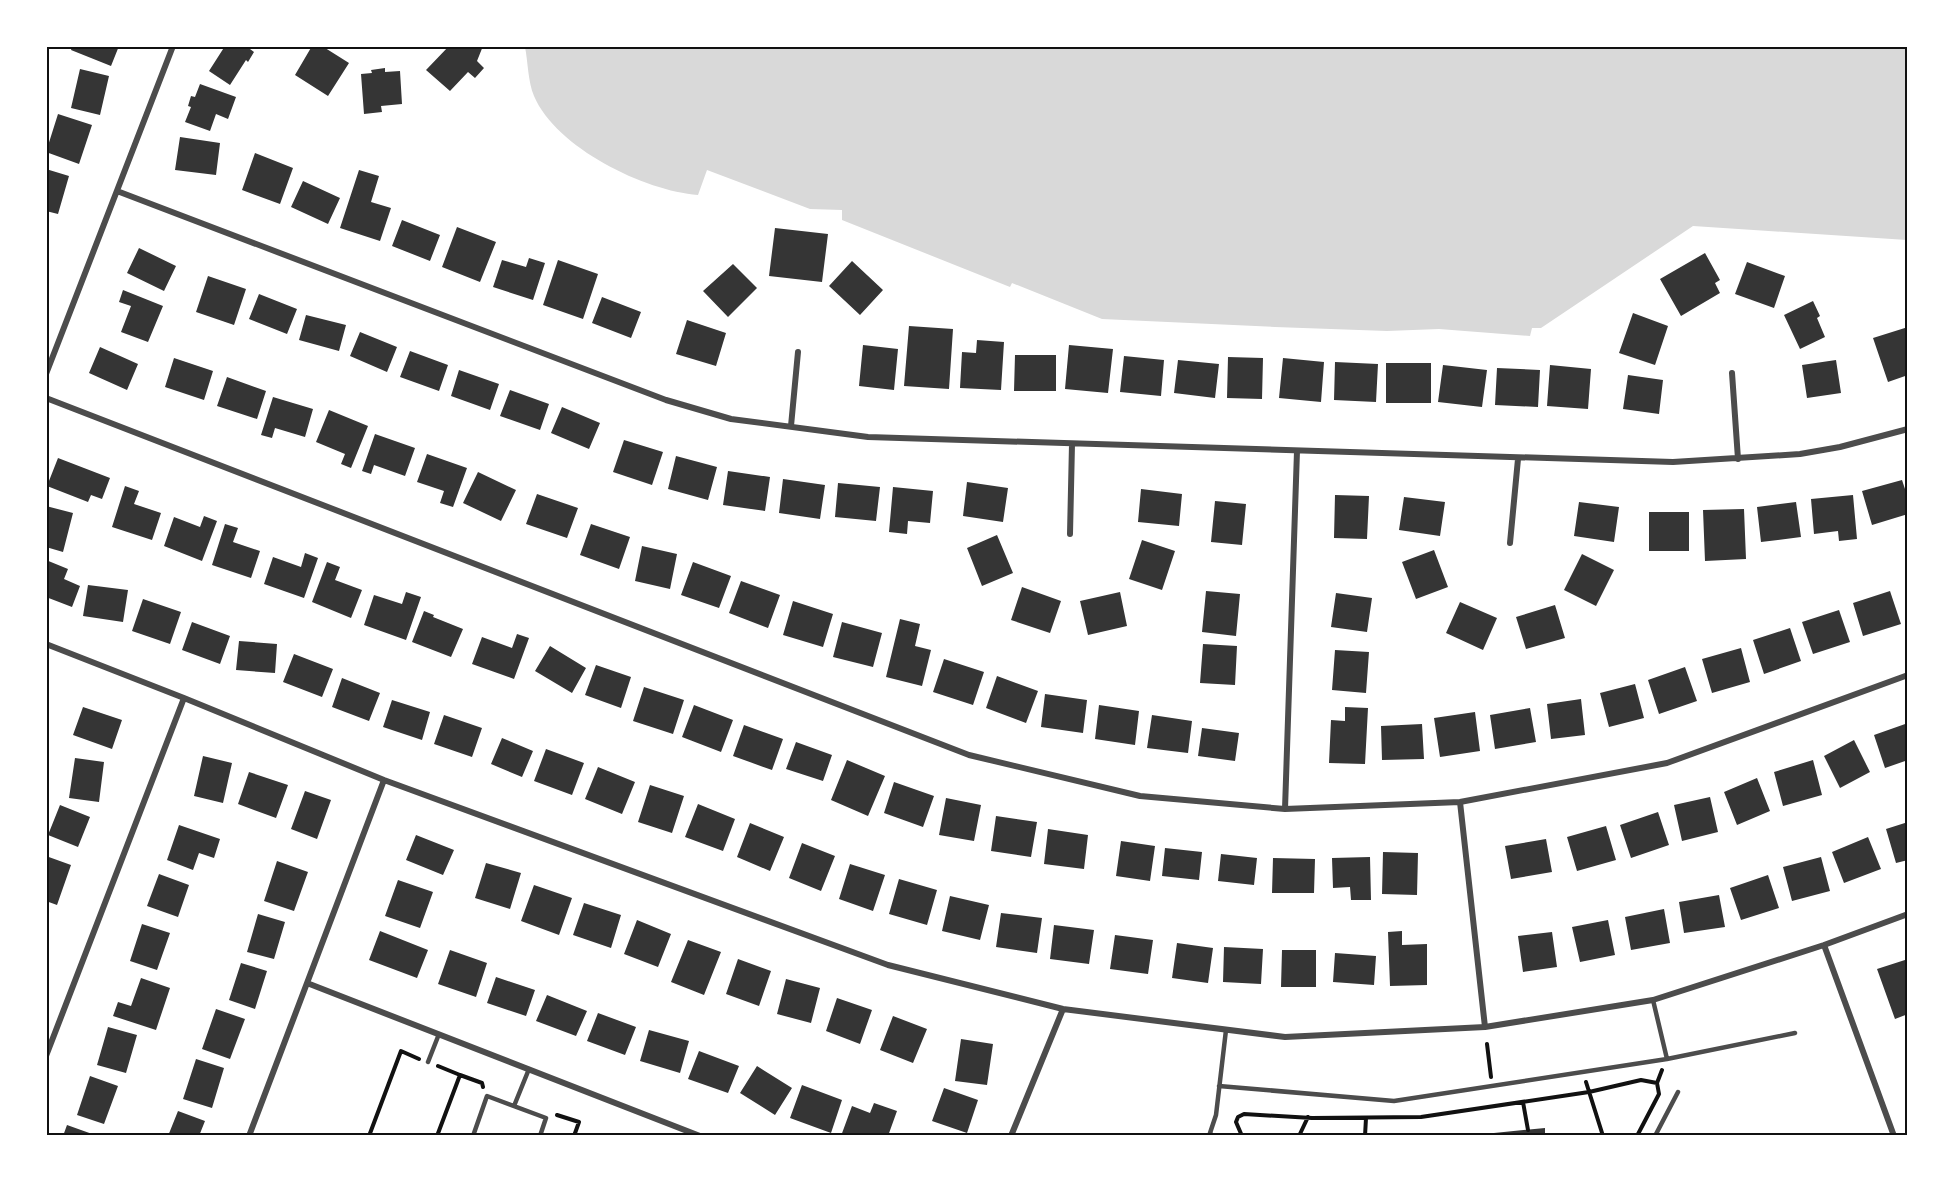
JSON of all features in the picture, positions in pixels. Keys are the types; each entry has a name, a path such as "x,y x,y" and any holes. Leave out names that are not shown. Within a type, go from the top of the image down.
{"street":[{"path":"46,374 173,46"},
{"path":"117,191 666,400 731,419 868,437 1518,459 1673,462 1800,454 1840,447 1908,429"},
{"path":"791,426 798,352"},
{"path":"1732,373 1738,459"},
{"path":"46,398 969,755 1140,796 1285,809 1460,802 1667,763 1908,675"},
{"path":"1070,534 1072,444"},
{"path":"1285,809 1297,451"},
{"path":"1510,543 1518,459"},
{"path":"46,644 384,780 888,965 1063,1009 1286,1037 1485,1027 1653,1000 1824,945 1908,914"},
{"path":"46,1056 184,698"},
{"path":"249,1136 384,780"},
{"path":"1460,802 1485,1027"},
{"path":"1824,945 1894,1136"},
{"path":"307,983 700,1136"},
{"path":"1011,1136 1063,1009"}],"lane":[{"path":"1653,1000 1667,1059"},
{"path":"1211,1134 1216,1115 1226,1030"},
{"path":"1219,1086 1394,1101 1667,1059 1796,1033"},
{"path":"428,1062 439,1034"},
{"path":"514,1106 529,1069"},
{"path":"1655,1136 1678,1092"},
{"path":"472,1136 488,1096 546,1118 540,1136"}],"path":[{"path":"1487,1044 1491,1078"},
{"path":"369,1136 401,1051 482,1083 488,1096"},
{"path":"1583,1072 1603,1136"},
{"path":"437,1136 460,1075"},
{"path":"1242,1136 1236,1122 1238,1117 1244,1114 1308,1118 1421,1117 1589,1092 1641,1080 1656,1083 1659,1094 1637,1136"},
{"path":"1523,1102 1527,1130"},
{"path":"546,1118 560,1114 579,1122 574,1136"},
{"path":"1299,1136 1308,1118"},
{"path":"1365,1136 1366,1118"}],"shaded area":[{"path":"525,47 1907,47 1907,240 1693,226 1541,328 1532,328 1530,336 1439,329 1387,331 1102,319 1012,283 1010,287 842,220 842,210 810,209 707,170 698,195 677,192 629,176 604,164 582,149 561,133 545,115 532,90"}],"building":[{"path":"72,46 119,46 111,66 71,50"},
{"path":"225,46 246,46 254,52 230,85 209,71"},
{"path":"312,46 322,46 349,63 328,96 295,75"},
{"path":"449,46 483,46 477,61 484,68 475,78 468,72 450,91 426,70"},
{"path":"385,68 385,72 400,71 402,104 381,106 382,112 364,114 361,74"},
{"path":"80,69 109,76 100,115 71,108"},
{"path":"200,84 236,97 228,119 216,114 210,131 185,122 191,107 188,106 191,96 195,97"},
{"path":"58,114 92,125 79,164 46,152"},
{"path":"180,137 220,143 216,175 175,170"},
{"path":"255,153 293,168 280,204 242,190"},
{"path":"46,169 69,176 58,214 46,211"},
{"path":"359,170 379,176 371,202 391,208 380,241 340,228"},
{"path":"303,181 340,198 328,224 291,207"},
{"path":"402,220 440,235 430,261 392,246"},
{"path":"457,227 496,242 480,282 442,267"},
{"path":"775,228 828,234 822,282 769,276"},
{"path":"139,248 176,266 164,291 127,273"},
{"path":"1705,253 1720,280 1715,283 1720,293 1681,316 1660,279"},
{"path":"529,258 545,263 533,300 493,287 502,260 526,267"},
{"path":"558,260 598,274 583,319 543,305"},
{"path":"852,261 883,290 860,315 829,286"},
{"path":"1747,262 1785,276 1774,308 1735,294"},
{"path":"733,264 757,288 728,317 703,291"},
{"path":"208,276 246,289 234,325 196,312"},
{"path":"123,290 163,306 148,342 121,332 131,306 119,302"},
{"path":"259,294 297,309 287,334 249,319"},
{"path":"602,297 641,312 631,338 592,323"},
{"path":"1813,301 1820,316 1817,318 1825,337 1800,349 1784,315"},
{"path":"1633,313 1668,326 1655,365 1619,353"},
{"path":"306,315 346,325 339,351 299,340"},
{"path":"687,320 726,333 716,366 676,354"},
{"path":"909,326 953,329 949,389 904,386"},
{"path":"1908,327 1908,375 1888,382 1873,338"},
{"path":"360,332 397,347 387,372 350,356"},
{"path":"977,340 1004,342 1001,390 960,388 962,352 976,353"},
{"path":"863,345 898,349 894,390 859,386"},
{"path":"1069,345 1113,349 1108,393 1065,389"},
{"path":"100,347 138,364 127,390 89,373"},
{"path":"410,351 448,365 439,391 400,377"},
{"path":"1015,355 1056,355 1056,391 1014,391"},
{"path":"1124,356 1164,360 1161,396 1120,392"},
{"path":"1228,357 1263,358 1262,399 1227,398"},
{"path":"174,358 213,371 204,400 165,387"},
{"path":"1283,358 1324,362 1321,402 1279,398"},
{"path":"1178,360 1219,364 1215,398 1174,393"},
{"path":"1836,360 1841,393 1807,398 1802,365"},
{"path":"1335,362 1378,364 1376,402 1334,400"},
{"path":"1386,363 1431,363 1431,403 1386,403"},
{"path":"1443,365 1487,370 1482,407 1438,402"},
{"path":"1550,365 1591,369 1588,409 1547,406"},
{"path":"1497,368 1540,370 1538,407 1495,405"},
{"path":"459,370 499,384 490,410 451,396"},
{"path":"1628,375 1663,380 1659,414 1623,409"},
{"path":"227,377 266,391 257,419 217,406"},
{"path":"510,390 549,404 540,430 500,416"},
{"path":"273,397 313,409 305,437 275,428 272,438 261,435"},
{"path":"562,407 600,423 589,449 551,433"},
{"path":"329,410 368,426 351,468 341,464 345,454 316,442"},
{"path":"375,434 415,448 405,476 374,465 371,474 362,471"},
{"path":"624,440 663,452 652,485 613,472"},
{"path":"427,454 467,468 453,507 440,503 444,491 417,482"},
{"path":"676,456 717,467 708,500 668,489"},
{"path":"58,458 110,478 102,499 91,495 88,502 47,486"},
{"path":"728,471 770,477 765,511 723,505"},
{"path":"478,472 516,490 501,521 463,503"},
{"path":"783,479 825,485 820,519 779,513"},
{"path":"1902,480 1908,498 1908,514 1872,525 1862,491"},
{"path":"967,482 1008,488 1003,522 963,516"},
{"path":"838,483 880,487 876,521 835,517"},
{"path":"125,486 139,491 134,504 161,513 152,540 112,527"},
{"path":"893,487 933,491 930,523 908,521 907,534 889,532"},
{"path":"1141,489 1182,494 1179,526 1138,522"},
{"path":"537,494 578,508 567,538 526,524"},
{"path":"1335,495 1369,496 1367,539 1334,538"},
{"path":"1853,495 1857,539 1839,541 1838,531 1814,534 1811,499"},
{"path":"1404,497 1445,502 1440,536 1399,530"},
{"path":"1215,501 1246,504 1242,545 1211,542"},
{"path":"1579,502 1619,507 1614,542 1574,536"},
{"path":"1796,502 1801,537 1761,542 1757,507"},
{"path":"46,506 73,513 63,552 46,547"},
{"path":"1744,509 1746,559 1705,561 1703,510"},
{"path":"1649,512 1689,512 1689,551 1649,551"},
{"path":"204,516 217,521 202,561 164,546 174,517 200,527"},
{"path":"225,524 238,528 233,542 260,551 251,578 212,565"},
{"path":"591,524 630,537 619,569 580,555"},
{"path":"997,535 1013,573 982,586 967,548"},
{"path":"1142,540 1175,551 1162,590 1129,579"},
{"path":"642,546 677,554 670,589 635,581"},
{"path":"1434,550 1448,587 1416,599 1402,562"},
{"path":"305,553 318,558 304,598 264,584 273,557 301,567"},
{"path":"1582,554 1614,570 1596,606 1564,590"},
{"path":"46,560 68,569 64,579 80,586 72,607 46,597"},
{"path":"327,562 340,567 335,580 362,590 351,618 312,602"},
{"path":"693,562 731,576 719,608 681,595"},
{"path":"741,581 780,595 768,628 729,613"},
{"path":"88,585 128,590 123,622 83,616"},
{"path":"1022,587 1061,601 1050,633 1011,620"},
{"path":"1206,591 1240,594 1236,636 1202,632"},
{"path":"1890,591 1901,624 1863,636 1853,603"},
{"path":"406,592 421,597 406,640 364,625 374,595 402,604"},
{"path":"1120,592 1127,626 1088,635 1080,601"},
{"path":"1336,593 1372,598 1367,632 1331,627"},
{"path":"143,599 181,612 170,644 132,631"},
{"path":"793,601 833,614 823,647 783,635"},
{"path":"1460,602 1497,618 1483,650 1446,633"},
{"path":"1555,605 1565,638 1526,649 1516,617"},
{"path":"1839,610 1850,642 1813,654 1802,622"},
{"path":"424,611 463,629 451,657 412,642"},
{"path":"900,619 920,624 915,646 931,650 922,686 886,677"},
{"path":"192,622 230,636 220,664 182,650"},
{"path":"842,622 882,633 873,667 833,657"},
{"path":"1790,628 1801,661 1764,674 1753,640"},
{"path":"517,634 529,638 514,679 472,664 482,637 512,648"},
{"path":"239,641 277,644 275,673 236,670"},
{"path":"1203,644 1237,646 1235,685 1200,683"},
{"path":"550,646 586,668 572,693 535,671"},
{"path":"1741,648 1750,682 1712,693 1702,659"},
{"path":"1335,650 1369,652 1366,693 1332,690"},
{"path":"294,654 333,669 322,697 283,682"},
{"path":"944,659 984,672 973,705 933,692"},
{"path":"596,665 631,677 621,708 585,695"},
{"path":"1685,667 1697,701 1659,714 1648,680"},
{"path":"997,676 1038,691 1026,723 986,708"},
{"path":"342,678 380,693 369,721 332,707"},
{"path":"1635,684 1644,718 1609,727 1600,693"},
{"path":"644,687 684,700 673,734 633,721"},
{"path":"1045,694 1087,700 1083,733 1041,727"},
{"path":"1581,699 1585,735 1551,739 1547,704"},
{"path":"392,700 430,712 422,740 383,727"},
{"path":"694,705 733,720 721,752 682,737"},
{"path":"1099,705 1139,711 1135,745 1095,739"},
{"path":"83,707 122,720 112,749 73,735"},
{"path":"1345,707 1368,708 1365,764 1329,763 1331,720 1345,721"},
{"path":"1530,708 1536,742 1495,749 1490,715"},
{"path":"1475,712 1480,751 1440,757 1434,718"},
{"path":"444,715 482,728 472,757 434,744"},
{"path":"1152,715 1192,721 1188,753 1147,748"},
{"path":"1908,723 1908,760 1885,768 1874,735"},
{"path":"1422,724 1424,759 1382,760 1381,726"},
{"path":"744,725 783,739 772,770 733,756"},
{"path":"1202,728 1239,733 1235,761 1198,756"},
{"path":"502,738 533,751 522,777 491,764"},
{"path":"1854,740 1870,772 1840,788 1824,756"},
{"path":"796,742 832,755 823,781 786,769"},
{"path":"546,749 584,763 572,795 534,781"},
{"path":"203,756 232,763 223,803 194,796"},
{"path":"75,758 104,762 99,802 69,798"},
{"path":"847,760 885,776 868,816 831,800"},
{"path":"1813,760 1822,795 1783,806 1774,772"},
{"path":"598,767 635,782 622,814 585,799"},
{"path":"249,772 288,785 276,818 238,804"},
{"path":"1757,778 1770,811 1737,825 1724,792"},
{"path":"894,782 934,796 923,827 884,813"},
{"path":"650,785 684,796 672,833 638,822"},
{"path":"305,791 331,800 317,839 291,829"},
{"path":"1710,797 1718,832 1682,841 1674,805"},
{"path":"946,798 981,805 974,841 939,835"},
{"path":"698,804 735,819 723,851 685,837"},
{"path":"60,805 90,817 78,847 48,835"},
{"path":"1658,812 1669,845 1631,858 1620,825"},
{"path":"996,816 1037,822 1031,857 991,851"},
{"path":"1908,822 1908,860 1896,863 1886,829"},
{"path":"750,823 784,837 770,871 737,857"},
{"path":"179,825 220,839 214,858 199,853 193,870 167,860"},
{"path":"1606,826 1616,860 1577,871 1567,837"},
{"path":"1048,829 1088,835 1084,869 1044,864"},
{"path":"416,835 454,850 443,875 406,860"},
{"path":"1868,837 1881,869 1844,883 1832,852"},
{"path":"1546,839 1552,872 1511,879 1505,846"},
{"path":"1121,841 1155,846 1150,881 1116,876"},
{"path":"802,843 835,856 821,891 789,878"},
{"path":"1165,848 1202,852 1199,880 1162,876"},
{"path":"1383,852 1418,853 1417,895 1382,894"},
{"path":"1221,854 1257,858 1254,885 1218,881"},
{"path":"46,856 71,865 57,905 46,901"},
{"path":"1370,857 1371,900 1351,900 1350,887 1333,888 1332,858"},
{"path":"1821,857 1830,891 1792,901 1783,867"},
{"path":"1273,858 1315,859 1314,893 1272,893"},
{"path":"277,861 308,872 294,911 264,901"},
{"path":"486,863 521,873 510,909 475,898"},
{"path":"850,864 885,875 873,911 839,899"},
{"path":"159,874 189,885 178,917 147,906"},
{"path":"1768,875 1779,908 1741,920 1730,888"},
{"path":"899,879 937,890 927,925 889,914"},
{"path":"398,880 433,892 420,928 385,916"},
{"path":"534,885 572,898 559,935 521,921"},
{"path":"1719,895 1725,927 1684,933 1679,902"},
{"path":"950,896 989,905 980,940 942,931"},
{"path":"584,903 621,915 611,948 573,935"},
{"path":"1664,909 1670,943 1631,950 1625,917"},
{"path":"1001,913 1042,918 1037,953 996,947"},
{"path":"258,914 285,922 274,959 247,952"},
{"path":"637,920 671,934 658,967 624,954"},
{"path":"1608,920 1615,955 1580,962 1572,927"},
{"path":"142,924 170,933 157,970 130,961"},
{"path":"1054,925 1094,930 1089,964 1050,959"},
{"path":"380,931 428,950 417,978 369,960"},
{"path":"1402,931 1402,945 1427,944 1427,985 1390,986 1388,932"},
{"path":"1552,932 1557,967 1523,972 1518,936"},
{"path":"1115,935 1153,940 1148,974 1110,969"},
{"path":"688,940 721,952 704,995 671,982"},
{"path":"1177,943 1213,948 1208,983 1172,978"},
{"path":"1224,947 1263,949 1261,984 1223,982"},
{"path":"450,950 487,963 476,997 438,984"},
{"path":"1282,950 1316,950 1316,987 1281,987"},
{"path":"1335,953 1376,956 1374,985 1333,982"},
{"path":"738,959 771,971 759,1006 726,994"},
{"path":"1908,959 1908,1014 1895,1019 1877,969"},
{"path":"241,963 267,971 255,1009 229,1000"},
{"path":"496,977 535,990 526,1016 487,1003"},
{"path":"141,978 170,988 156,1030 113,1016 118,1002 131,1006"},
{"path":"786,979 820,988 811,1023 777,1014"},
{"path":"547,995 587,1011 576,1036 536,1021"},
{"path":"837,998 872,1010 860,1044 826,1031"},
{"path":"216,1009 245,1019 230,1059 202,1049"},
{"path":"598,1013 636,1027 625,1055 587,1041"},
{"path":"893,1016 927,1029 913,1063 880,1050"},
{"path":"108,1027 137,1035 126,1073 97,1065"},
{"path":"649,1030 689,1041 680,1073 640,1061"},
{"path":"961,1039 993,1044 987,1085 955,1081"},
{"path":"699,1051 739,1066 728,1093 688,1079"},
{"path":"196,1059 224,1068 212,1108 183,1099"},
{"path":"757,1066 792,1088 775,1115 740,1093"},
{"path":"90,1076 118,1086 104,1124 77,1115"},
{"path":"802,1085 842,1100 831,1133 790,1118"},
{"path":"944,1088 978,1100 967,1133 932,1121"},
{"path":"874,1103 897,1111 888,1136 841,1136 852,1106 870,1113"},
{"path":"178,1111 205,1121 199,1136 168,1136"},
{"path":"67,1125 95,1135 95,1136 63,1136"},
{"path":"1545,1128 1545,1136 1484,1136 1484,1134"}]}
